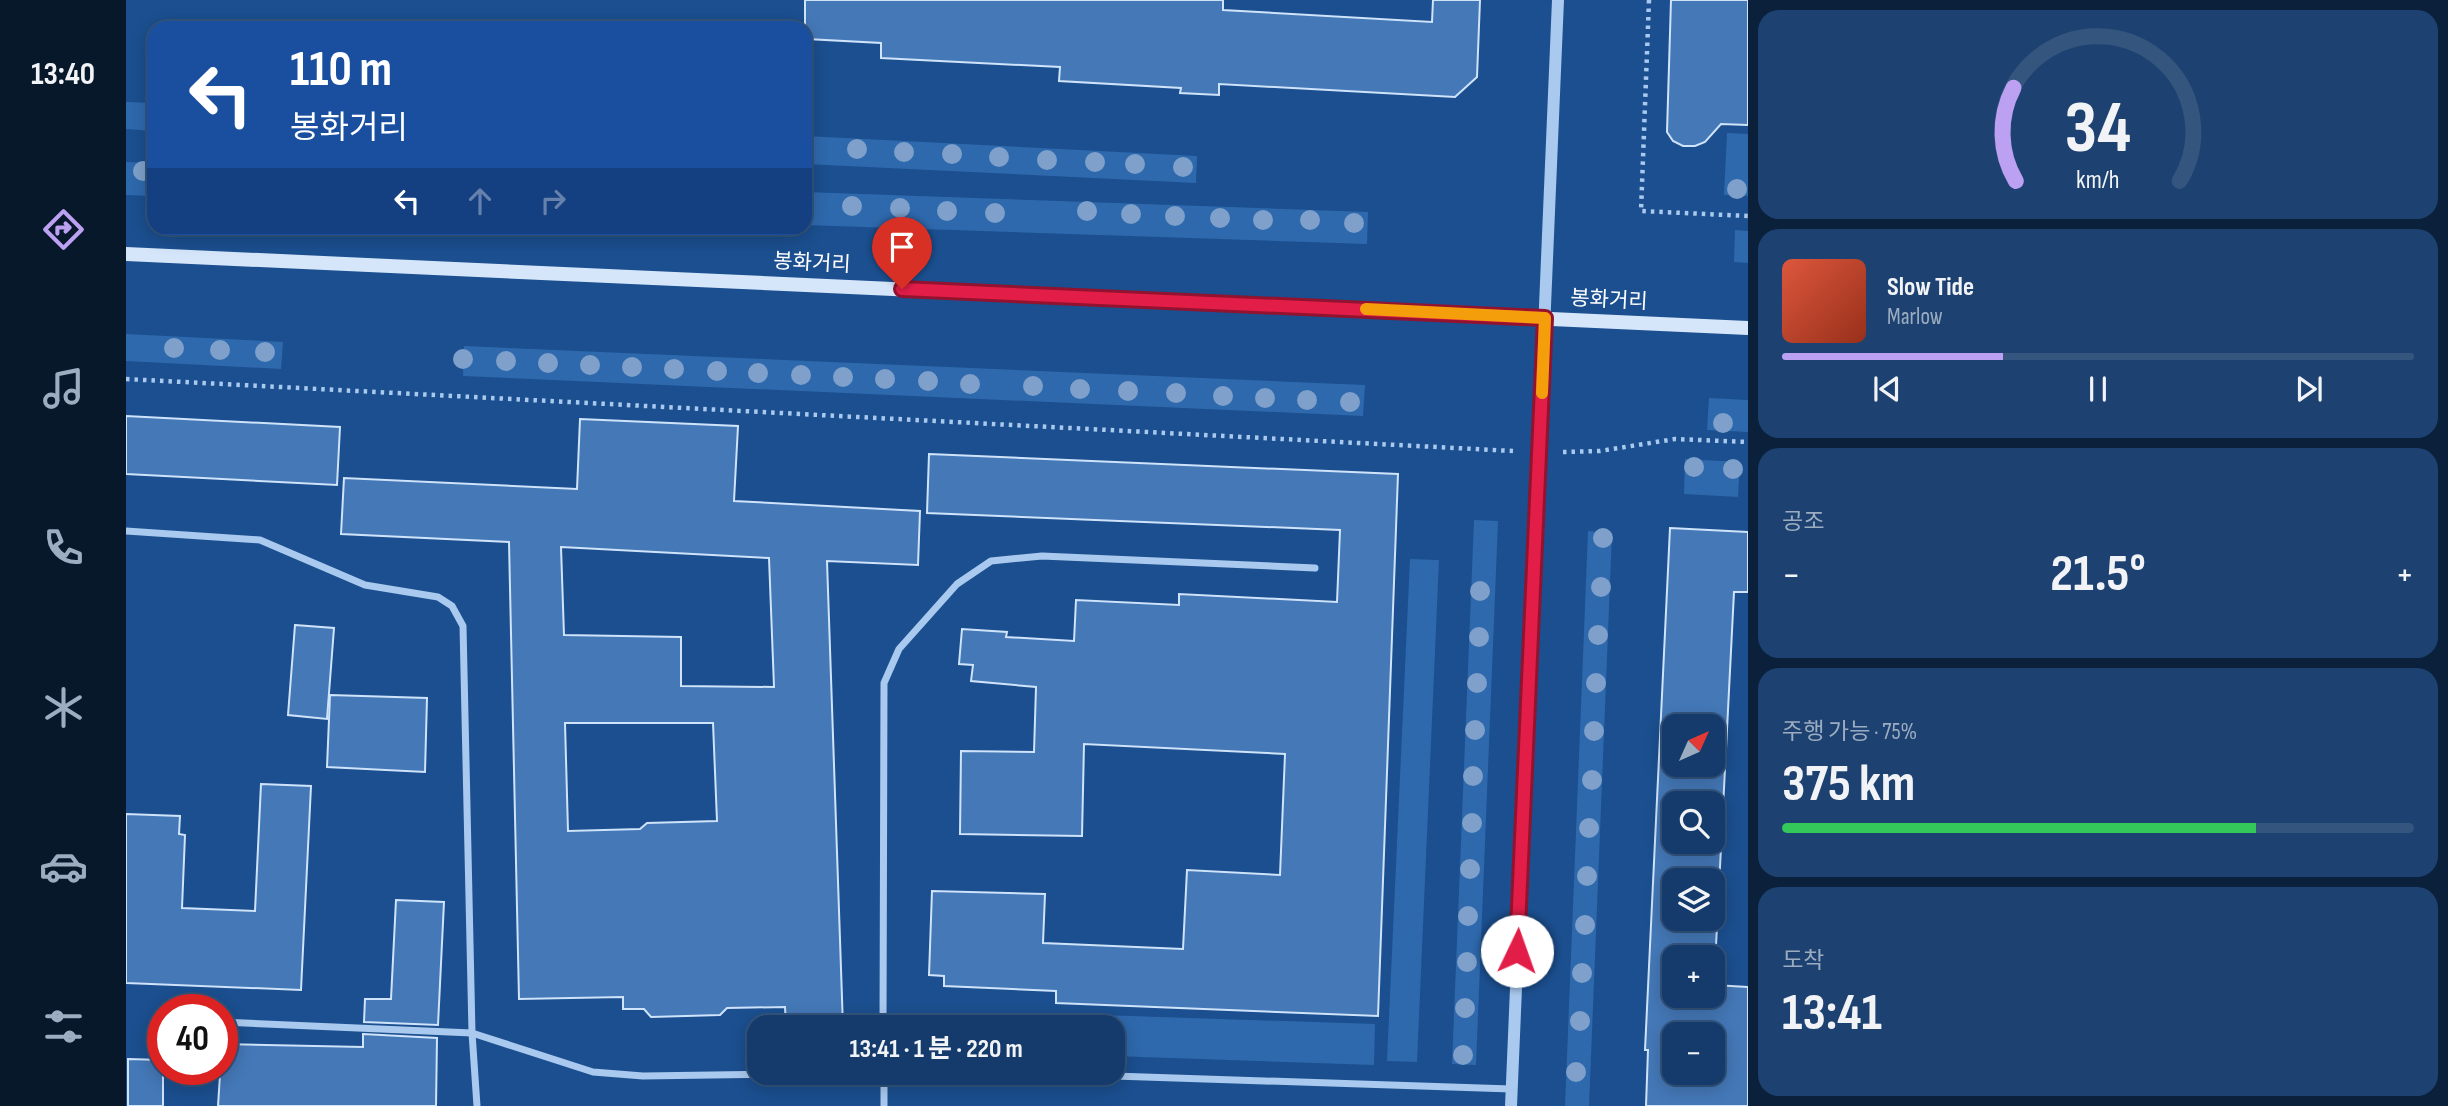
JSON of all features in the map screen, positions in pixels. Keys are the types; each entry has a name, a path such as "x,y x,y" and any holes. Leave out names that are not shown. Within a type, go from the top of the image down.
{"main road":[{"name":"봉화거리","path":"126,254 1748,328"}],"street":[{"path":"1511,1106 1558,0"},
{"path":"126,531 260,540 365,585 438,597 452,606 463,626 472,1032 477,1106"},
{"path":"883,1015 884,683 899,649 957,584 991,561 1042,556 1315,568"},
{"path":"238,1022 472,1032 593,1072 643,1076 747,1074"},
{"path":"1125,1076 1511,1089"},
{"path":"884,1085 884,1106"}],"path":[{"path":"1649,0 1640,211 1748,216"},
{"path":"126,379 1539,452 1600,451 1675,439 1748,442"}],"shaded area":[{"path":"126,102 147,103 147,130 126,129"},
{"path":"1727,133 1748,134 1748,196 1724,195"},
{"path":"812,136 1197,156 1196,183 812,164"},
{"path":"126,162 147,163 147,196 126,195"},
{"path":"812,192 1368,212 1367,244 812,225"},
{"path":"1735,230 1748,231 1748,263 1734,262"},
{"path":"126,334 283,342 281,369 126,361"},
{"path":"464,346 1365,385 1363,416 463,376"},
{"path":"1709,398 1748,400 1748,432 1707,430"},
{"path":"1685,459 1740,462 1738,497 1684,494"},
{"path":"1474,520 1498,521 1476,1065 1452,1064"},
{"path":"1588,531 1612,533 1589,1106 1565,1106"},
{"path":"1410,559 1439,560 1417,1062 1387,1061"},
{"path":"1125,1016 1375,1024 1374,1065 1125,1056"}],"building":[{"path":"805,0 1223,0 1223,10 1432,22 1433,0 1480,0 1477,77 1455,97 1219,84 1219,95 1180,93 1181,88 1059,81 1060,67 881,58 881,43 812,39 812,21 805,21"},
{"path":"1671,0 1748,0 1748,125 1721,124 1705,142 1695,146 1683,146 1673,141 1667,132"},
{"path":"126,416 340,427 337,485 126,474"},
{"path":"580,419 738,426 734,501 920,511 918,565 827,561 843,1015 785,1015 785,1007 727,1008 720,1015 651,1017 644,1009 623,1009 623,997 519,999 509,542 341,534 344,478 577,489","holes":["561,547 769,558 774,687 681,686 681,637 564,635","565,723 713,723 717,821 647,823 640,829 568,831"]},
{"path":"929,454 1398,474 1378,1016 1056,1003 1056,991 944,986 944,976 929,975 932,891 1045,894 1043,943 1183,949 1187,870 1280,875 1285,754 1084,744 1082,836 960,834 961,751 1034,752 1036,687 971,681 973,665 959,664 962,629 1007,632 1006,637 1074,641 1076,600 1179,605 1179,594 1337,602 1340,530 927,513"},
{"path":"1670,528 1748,532 1748,592 1734,592 1726,749 1726,714 1662,714 1662,777 1725,777 1724,791 1662,791 1662,854 1721,854 1720,868 1662,868 1662,931 1717,931 1716,945 1662,945 1662,1008 1725,1008 1725,986 1748,987 1748,1106 1646,1106 1648,1050 1645,1050"},
{"path":"295,625 334,628 327,719 288,715"},
{"path":"330,695 427,698 425,772 327,767"},
{"path":"261,784 311,786 301,990 126,983 126,814 180,816 179,834 185,835 182,908 255,911"},
{"path":"396,900 444,902 438,1025 364,1022 365,999 391,999"},
{"path":"363,1034 437,1038 436,1106 218,1106 219,1085 238,1085 238,1044 363,1047"},
{"path":"128,1059 147,1060 147,1085 163,1085 163,1106 128,1106"}],"slow traffic":[{"path":"1366,309 1545,318 1542,393"}],"route":[{"path":"902,289 1545,318 1517,951"}]}
